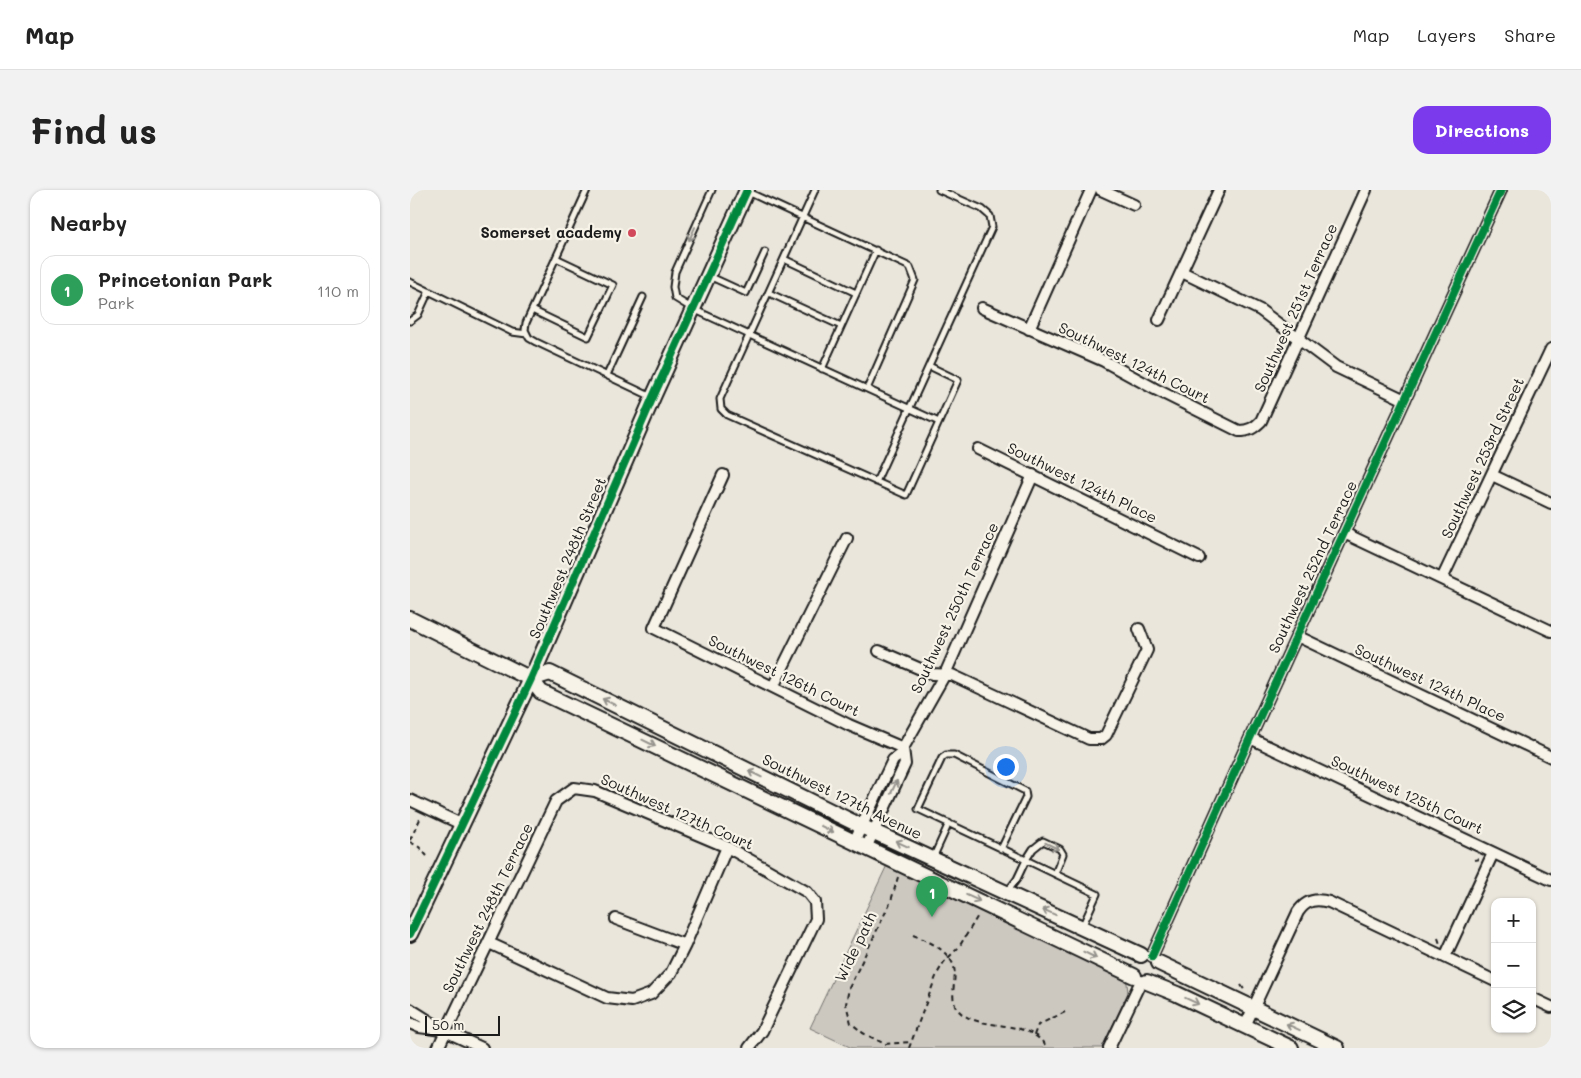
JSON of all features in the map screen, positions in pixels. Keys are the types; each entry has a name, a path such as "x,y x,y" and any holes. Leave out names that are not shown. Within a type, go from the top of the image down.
{"street":[{"path":"1029,329 1091,190"},
{"path":"1101,190 1134,205"},
{"path":"1159,320 1219,190"},
{"name":"Southwest 251st Terrace","path":"1246,431 1255,427 1261,421 1366,190"},
{"name":"Southwest 252nd Terrace","path":"1151,958 1501,190"},
{"name":"Southwest 248th Street","path":"410,934 531,678 653,397 747,191"},
{"path":"1182,272 1260,310 1336,367 1405,400"},
{"name":"Southwest 124th Court","path":"982,308 1104,362 1155,390 1239,431 1246,431"},
{"name":"Southwest 253rd Street","path":"1442,579 1551,349"},
{"name":"Southwest 124th Place","path":"978,449 1199,558"},
{"name":"Southwest 126th Court","path":"724,475 654,628 903,750"},
{"name":"Southwest 250th Terrace","path":"860,844 905,764 903,750 945,674 1033,475"},
{"path":"1492,475 1551,503"},
{"path":"1344,533 1551,631"},
{"path":"773,687 847,538"},
{"path":"410,619 531,678 541,692 1141,980 1177,994 1291,1048"},
{"path":"879,651 932,674 952,675 1089,739 1101,739 1106,735 1148,650 1139,629"},
{"name":"Southwest 124th Place","path":"1297,636 1551,757"},
{"name":"Southwest 127th Avenue","path":"531,678 550,673 867,829 1151,958 1337,1048"},
{"name":"Southwest 125th Court","path":"1250,738 1551,880"},
{"name":"Southwest 127th Court","path":"574,788 595,791 727,848 807,892 816,902 816,919 762,1032 749,1048"},
{"name":"Southwest 248th Terrace","path":"438,1048 556,801 574,788"},
{"path":"410,800 461,824"},
{"path":"489,943 607,998 632,1001 652,994 671,973 727,848"},
{"path":"1445,957 1493,853"},
{"path":"999,911 1007,893"},
{"path":"1245,1026 1298,912 1305,903 1314,900 1329,902 1491,979"},
{"path":"616,919 685,945"},
{"path":"1151,958 1159,968 1156,977 1141,980 1132,968 1132,964 1134,960 1151,958"},
{"path":"1109,1048 1141,980"},
{"path":"1536,1000 1551,1007"},
{"path":"410,1009 445,1031 482,1048"},
{"path":"410,1023 419,1027 445,1031"}],"lane":[{"path":"587,190 526,323 525,330 536,342 653,397"},
{"path":"712,190 673,278 675,298 693,309 750,336 938,422"},
{"path":"816,190 720,399 721,409 727,415 906,495 958,380 928,366"},
{"path":"876,482 992,227 990,216 982,209 939,190"},
{"path":"747,191 910,267 915,280 867,389"},
{"path":"822,369 876,250"},
{"path":"708,276 746,293 765,252"},
{"path":"532,310 588,337 613,286 556,258"},
{"path":"784,259 856,293"},
{"path":"410,282 512,332 527,334"},
{"path":"410,321 418,315 429,291"},
{"path":"769,294 841,326"},
{"path":"607,375 643,297"},
{"path":"1001,849 1026,797 1025,791 948,754 942,758 918,809 948,824 1001,849 1026,860 1097,894 1082,927"},
{"path":"933,859 948,824"},
{"path":"1007,893 1017,879 1026,860 1039,843 1043,841 1060,849 1063,854 1055,874"}],"path":[{"path":"421,817 410,841 428,856"},
{"path":"1474,860 1480,859"},
{"path":"908,1048 932,983 940,968 959,947 979,914"},
{"path":"913,935 936,946 952,963 955,973 954,1001 960,1012 973,1019 1034,1034 1047,1048"},
{"path":"1438,938 1440,944"},
{"path":"1034,1034 1038,1025 1066,1012"}],"shaded area":[{"path":"888,863 1122,976 1127,983 1128,993 1102,1048 852,1048 810,1028"}],"cycle path":[{"path":"410,934 531,679 653,397 747,190"},
{"path":"1152,956 1501,190"}],"place":[{"name":"Somerset academy","path":"632,233"},
{"name":"Princetonian Park","path":"932,917"}]}
